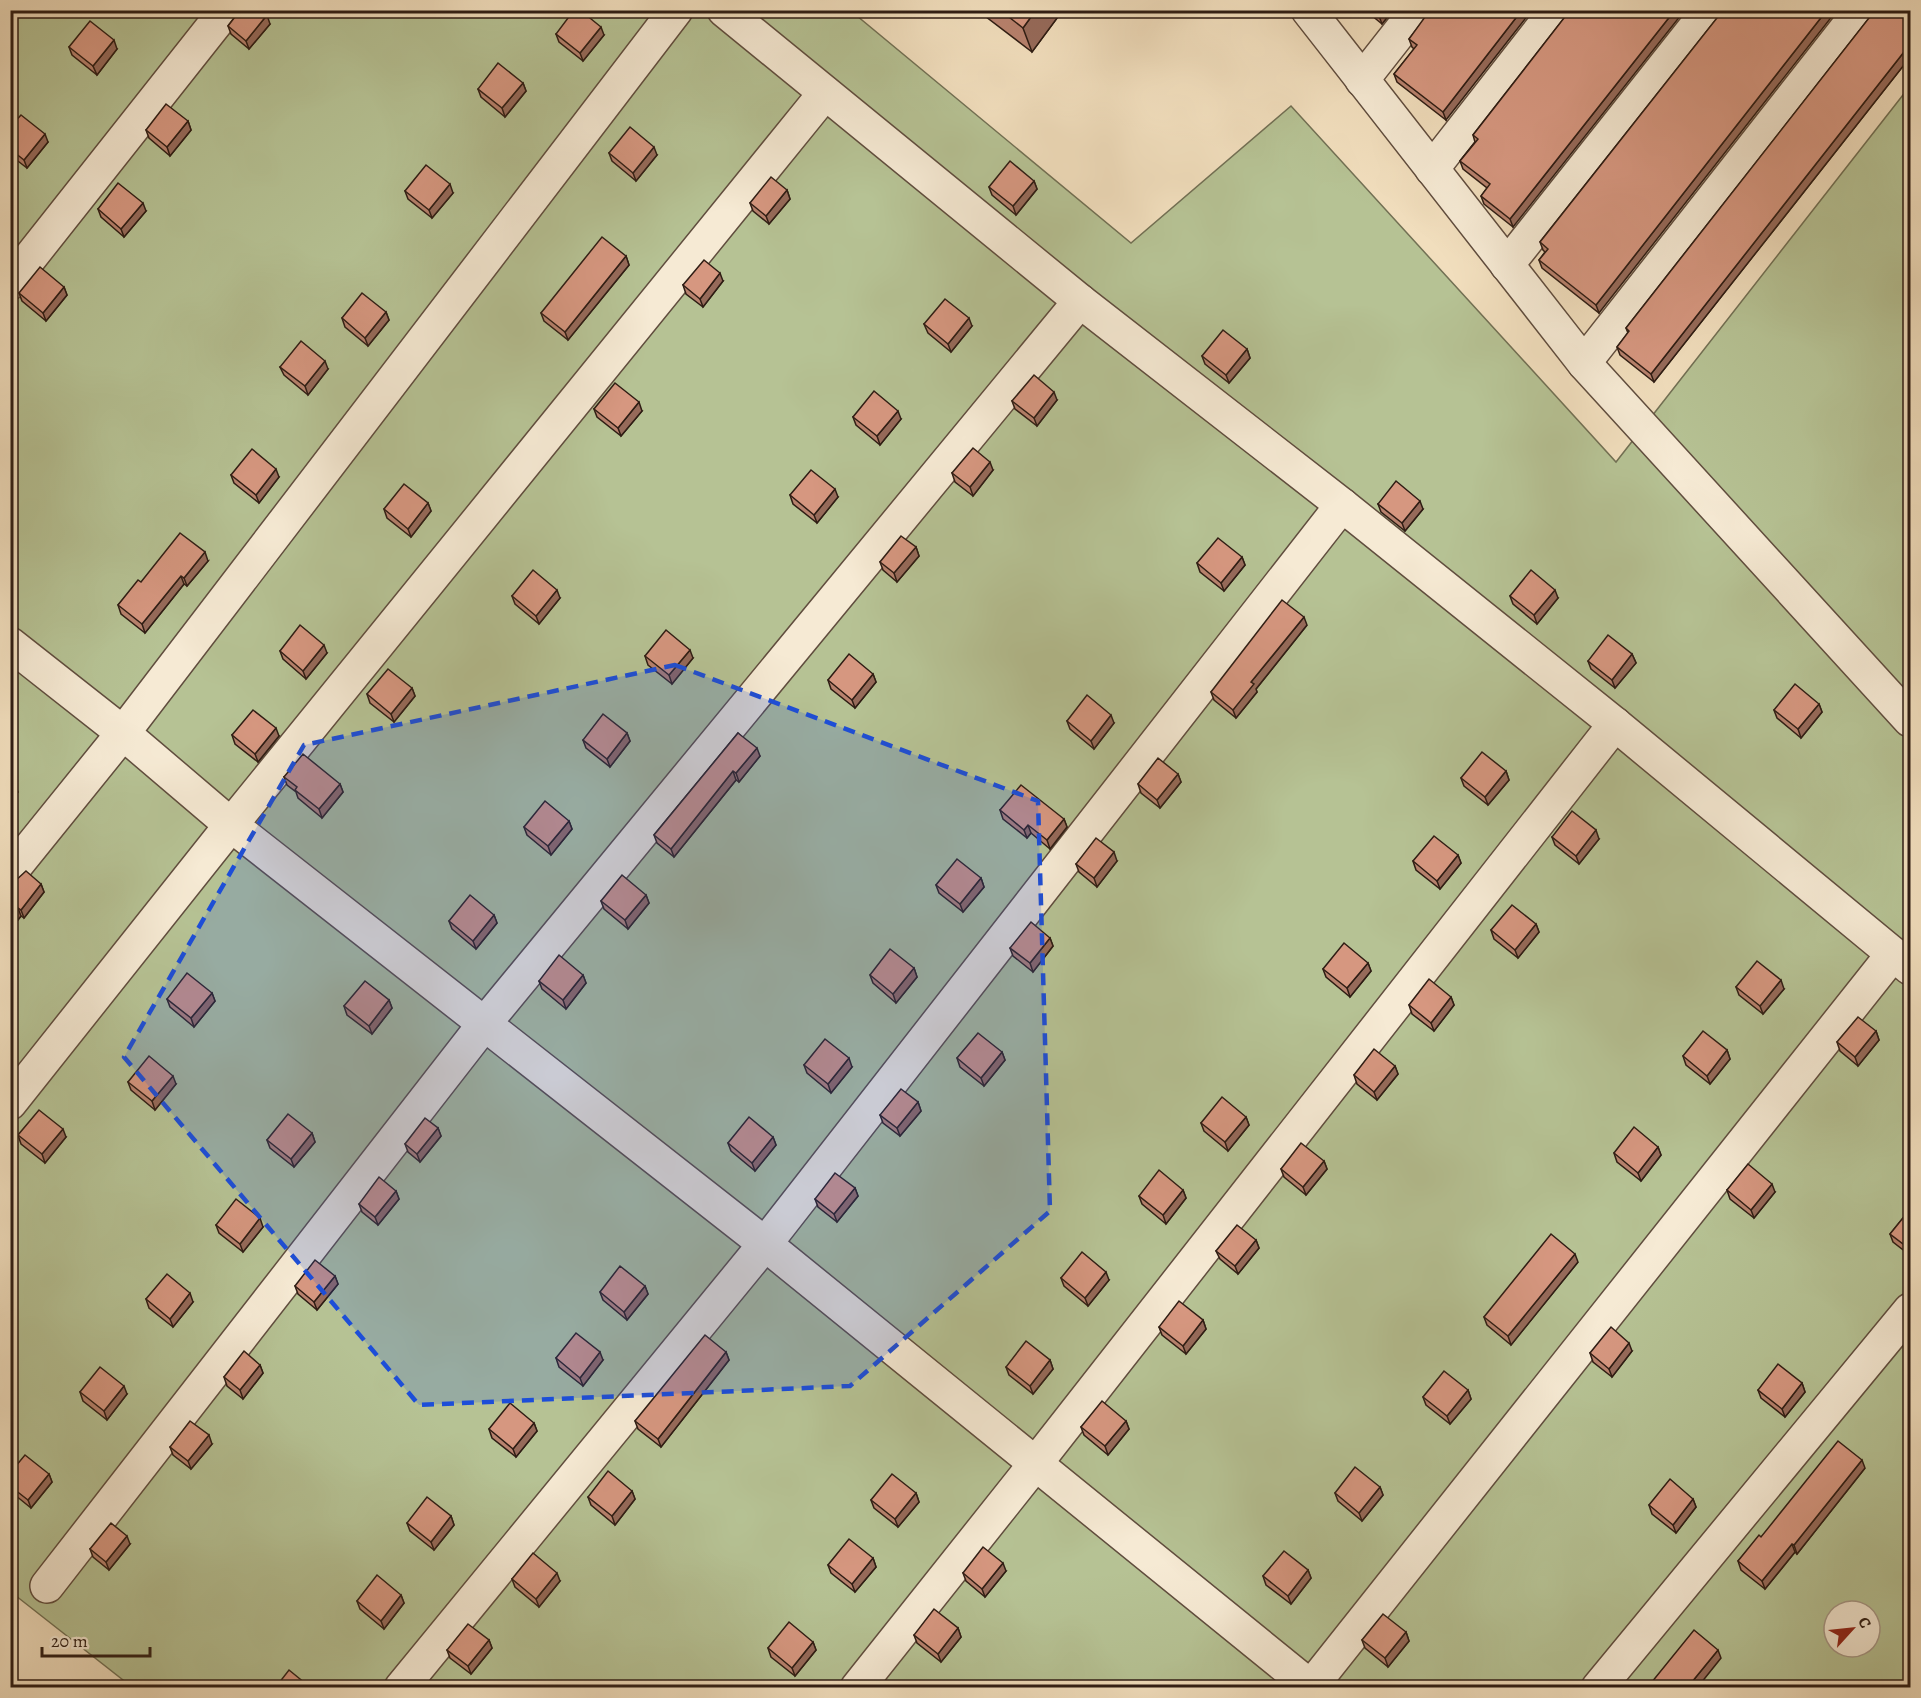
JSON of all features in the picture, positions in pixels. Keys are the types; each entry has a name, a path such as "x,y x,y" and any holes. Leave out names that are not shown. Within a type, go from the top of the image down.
{"street":[{"path":"10,283 226,10"},
{"path":"10,873 123,733 676,10"},
{"path":"10,644 123,733 231,825 765,1244 1311,1687 1902,961 1615,724 1342,505 1080,301 724,10"},
{"path":"1308,10 1584,363 1908,710"},
{"path":"1362,80 1417,10"},
{"path":"1432,169 1556,10"},
{"path":"1507,265 1709,10"},
{"path":"1584,363 1861,10"},
{"path":"10,1104 231,825 825,93"},
{"path":"47,1586 484,1023 1080,301"},
{"path":"401,1688 765,1244 1342,505"},
{"path":"857,1688 1615,724"},
{"path":"1598,1688 1911,1310"}],"highlighted area":[{"path":"675,665 1038,801 1050,1211 850,1386 419,1405 124,1057 304,745"}],"green space":[{"path":"10,11 851,11 1131,243 1291,106 1616,462 1910,86 1910,1687 132,1687 11,1592"}],"building":[{"path":"239,10 261,10 267,15 246,41 228,26"},
{"path":"574,10 580,10 601,27 580,53 556,34"},
{"path":"1000,10 1036,10 1023,28"},
{"path":"1373,10 1383,10 1379,16"},
{"path":"1430,10 1522,10 1443,112 1394,74 1417,45 1409,39"},
{"path":"1569,10 1675,10 1510,219 1481,196 1490,184 1460,161 1478,139 1473,135"},
{"path":"1722,10 1827,10 1596,305 1539,260 1548,249 1540,242"},
{"path":"1874,10 1911,10 1911,43 1651,374 1617,347 1629,331 1626,328"},
{"path":"90,21 114,40 93,66 69,47"},
{"path":"498,63 523,83 502,108 478,89"},
{"path":"166,104 188,121 167,147 146,130"},
{"path":"21,115 45,134 24,160 10,149 10,127"},
{"path":"630,127 654,147 633,173 609,153"},
{"path":"1010,161 1034,181 1013,206 989,187"},
{"path":"426,165 450,184 429,210 405,191"},
{"path":"771,177 787,190 766,216 750,203"},
{"path":"118,183 143,203 121,229 98,209"},
{"path":"602,237 626,256 565,332 541,313"},
{"path":"704,260 720,273 700,299 683,285"},
{"path":"40,267 64,287 43,313 19,293"},
{"path":"362,293 386,312 365,338 342,318"},
{"path":"945,299 969,318 948,344 924,324"},
{"path":"1223,330 1247,349 1226,375 1202,356"},
{"path":"301,341 325,361 305,386 280,367"},
{"path":"1034,375 1054,392 1034,418 1012,401"},
{"path":"615,383 639,402 618,428 594,409"},
{"path":"874,391 898,411 877,436 853,417"},
{"path":"973,448 990,462 970,487 952,473"},
{"path":"252,449 276,469 256,495 231,475"},
{"path":"811,470 835,489 814,515 790,495"},
{"path":"1396,481 1420,501 1402,523 1378,504"},
{"path":"404,484 428,503 408,529 384,509"},
{"path":"180,533 205,552 184,578 181,576 142,624 118,605 138,580 141,582"},
{"path":"901,536 916,547 894,573 880,562"},
{"path":"1218,538 1242,557 1221,583 1197,563"},
{"path":"533,570 557,590 536,616 512,596"},
{"path":"1531,570 1555,590 1534,615 1510,596"},
{"path":"1282,600 1304,617 1251,682 1254,684 1233,710 1211,692"},
{"path":"300,625 324,645 303,671 280,651"},
{"path":"666,630 690,650 669,675 645,656"},
{"path":"1608,635 1632,654 1612,680 1588,661"},
{"path":"849,654 873,674 852,700 828,680"},
{"path":"388,669 412,688 391,714 367,694"},
{"path":"1795,684 1819,704 1798,729 1774,710"},
{"path":"1087,695 1111,715 1091,741 1067,721"},
{"path":"253,710 276,728 255,754 232,735"},
{"path":"603,714 627,733 607,759 583,740"},
{"path":"738,733 757,748 736,773 733,771 671,849 654,835"},
{"path":"1482,752 1506,771 1485,797 1461,778"},
{"path":"303,754 340,784 319,809 295,790 297,787 284,777"},
{"path":"1158,758 1178,774 1157,800 1138,784"},
{"path":"1021,785 1064,819 1047,840 1028,825 1024,830 1000,810"},
{"path":"545,801 569,821 548,846 524,827"},
{"path":"1572,811 1596,830 1576,856 1552,837"},
{"path":"1434,836 1458,855 1437,881 1413,861"},
{"path":"1096,838 1114,852 1094,878 1076,864"},
{"path":"957,859 981,878 960,904 936,885"},
{"path":"26,871 41,884 21,910 18,908 10,918 10,882 14,882"},
{"path":"622,875 646,895 625,920 601,901"},
{"path":"470,895 494,915 473,941 449,921"},
{"path":"1512,905 1536,924 1515,950 1491,930"},
{"path":"1031,922 1050,938 1030,963 1010,948"},
{"path":"1344,943 1368,963 1347,988 1323,969"},
{"path":"890,949 914,968 893,994 870,975"},
{"path":"559,955 583,975 563,1000 539,981"},
{"path":"1757,961 1781,980 1760,1006 1736,987"},
{"path":"187,973 212,993 191,1018 167,999"},
{"path":"1429,979 1451,997 1431,1023 1409,1005"},
{"path":"365,981 389,1000 369,1026 344,1006"},
{"path":"1858,1017 1876,1031 1855,1057 1837,1042"},
{"path":"1703,1031 1727,1050 1707,1076 1683,1056"},
{"path":"978,1033 1002,1052 981,1078 957,1058"},
{"path":"825,1039 849,1058 828,1084 804,1065"},
{"path":"1374,1049 1395,1066 1374,1092 1354,1075"},
{"path":"149,1056 173,1076 152,1101 128,1082"},
{"path":"901,1089 918,1102 897,1128 880,1115"},
{"path":"1222,1097 1246,1117 1225,1142 1201,1123"},
{"path":"39,1110 63,1129 42,1154 18,1135"},
{"path":"288,1114 312,1133 291,1159 267,1140"},
{"path":"749,1117 773,1137 752,1163 728,1143"},
{"path":"425,1118 438,1128 417,1154 405,1144"},
{"path":"1634,1127 1658,1147 1638,1173 1614,1153"},
{"path":"1301,1143 1324,1161 1303,1187 1281,1169"},
{"path":"1748,1164 1772,1184 1751,1210 1727,1190"},
{"path":"1159,1170 1183,1190 1163,1215 1139,1196"},
{"path":"835,1173 855,1188 834,1214 815,1199"},
{"path":"379,1177 396,1191 375,1217 359,1204"},
{"path":"236,1199 260,1218 240,1244 216,1225"},
{"path":"1911,1208 1911,1250 1890,1234"},
{"path":"1237,1225 1256,1240 1235,1266 1216,1251"},
{"path":"1551,1234 1575,1254 1508,1336 1484,1317"},
{"path":"1082,1252 1106,1272 1085,1298 1061,1278"},
{"path":"315,1260 335,1276 314,1302 295,1286"},
{"path":"620,1266 645,1286 624,1312 600,1292"},
{"path":"167,1274 190,1293 170,1319 146,1299"},
{"path":"1179,1301 1203,1320 1183,1346 1159,1327"},
{"path":"1611,1327 1629,1343 1609,1369 1590,1353"},
{"path":"576,1333 600,1352 580,1378 556,1358"},
{"path":"705,1335 726,1352 658,1439 635,1421"},
{"path":"1026,1341 1050,1360 1030,1386 1006,1367"},
{"path":"244,1351 260,1365 240,1390 224,1377"},
{"path":"1778,1364 1802,1383 1782,1409 1758,1390"},
{"path":"100,1367 124,1386 104,1411 80,1392"},
{"path":"1444,1371 1468,1390 1447,1416 1423,1397"},
{"path":"1102,1401 1126,1421 1105,1446 1081,1427"},
{"path":"510,1403 534,1423 513,1449 489,1429"},
{"path":"190,1421 209,1435 188,1461 170,1447"},
{"path":"1838,1441 1862,1460 1762,1581 1738,1561 1759,1535 1761,1537"},
{"path":"25,1455 49,1474 28,1500 10,1486 10,1473"},
{"path":"1355,1467 1380,1487 1359,1513 1335,1493"},
{"path":"608,1471 632,1491 612,1516 588,1497"},
{"path":"892,1474 916,1493 895,1519 871,1500"},
{"path":"1670,1479 1693,1499 1673,1525 1649,1505"},
{"path":"427,1497 451,1516 431,1542 407,1523"},
{"path":"111,1523 127,1536 106,1562 90,1549"},
{"path":"849,1539 873,1558 852,1584 828,1565"},
{"path":"983,1547 1003,1563 982,1589 963,1573"},
{"path":"1284,1551 1308,1570 1288,1596 1263,1576"},
{"path":"533,1553 557,1573 536,1599 512,1579"},
{"path":"377,1575 401,1595 381,1621 357,1601"},
{"path":"934,1609 958,1628 938,1654 914,1635"},
{"path":"1383,1614 1406,1632 1385,1658 1362,1640"},
{"path":"789,1622 813,1642 792,1668 768,1648"},
{"path":"468,1624 489,1640 468,1666 447,1650"},
{"path":"1694,1630 1718,1650 1687,1688 1647,1688"},
{"path":"289,1670 311,1688 275,1688"},
{"path":"875,1683 881,1688 871,1688"}]}
